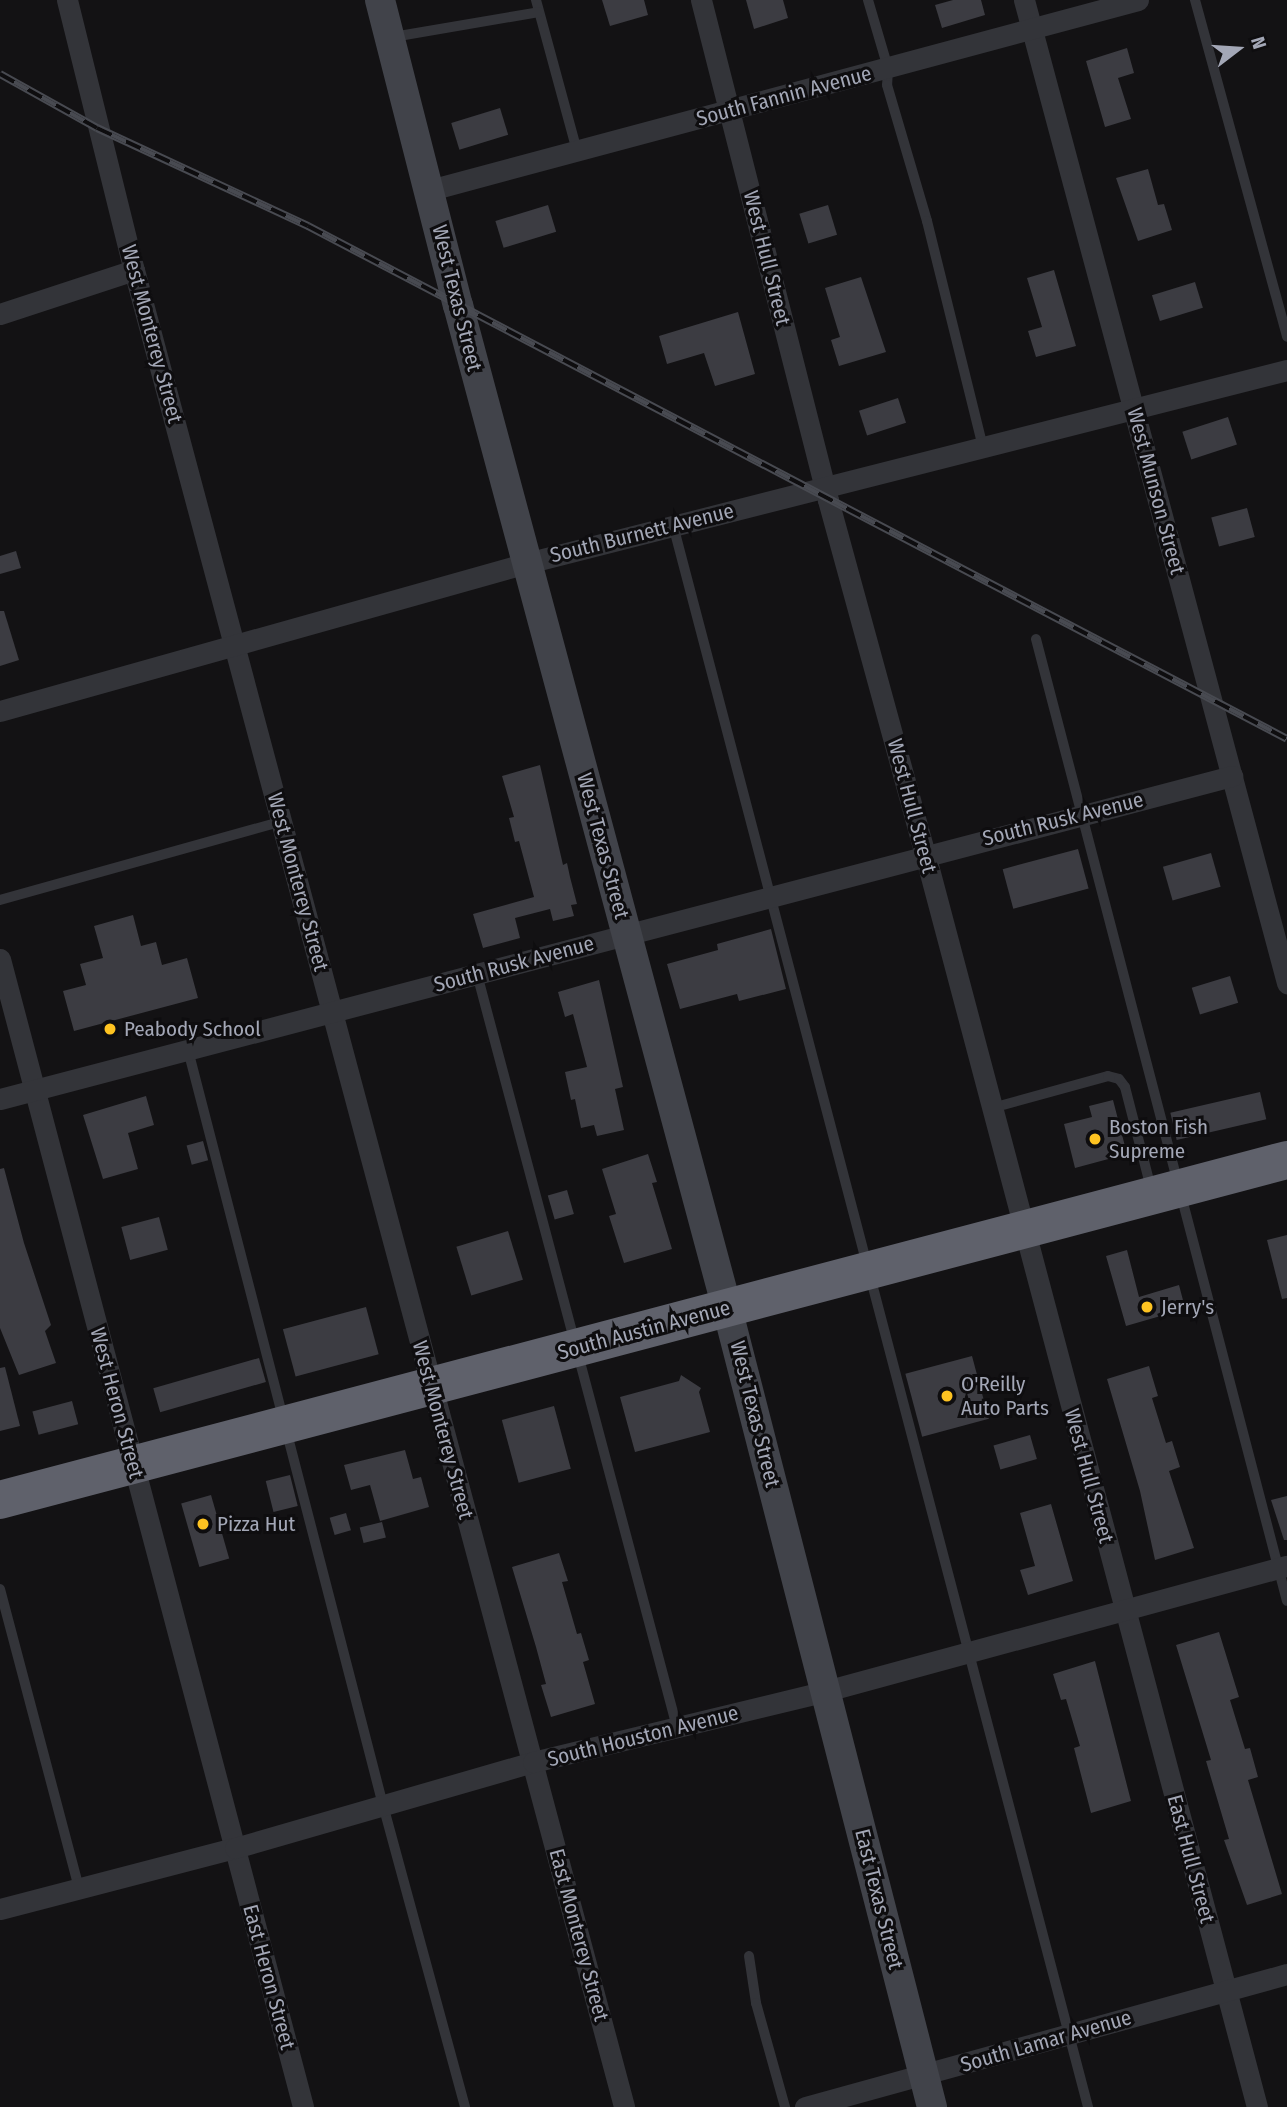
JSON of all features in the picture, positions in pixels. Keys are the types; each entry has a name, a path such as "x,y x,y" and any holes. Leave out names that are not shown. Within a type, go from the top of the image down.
{"highway":[{"name":"South Austin Avenue","path":"0,1500 1287,1160"}],"street":[{"name":"West Monterey Street","path":"67,0 134,270 533,1762"},
{"name":"West Texas Street","path":"380,0 826,1691"},
{"name":"West Hull Street","path":"701,0 825,486 925,854 1124,1611"},
{"name":"West Munson Street","path":"1024,0 1287,983"},
{"name":"South Fannin Avenue","path":"430,190 1138,0"},
{"path":"0,314 134,270"},
{"name":"South Burnett Avenue","path":"0,711 527,563 825,486 1135,411 1287,370"},
{"name":"South Rusk Avenue","path":"0,1099 925,854 1232,776"},
{"name":"West Heron Street","path":"0,959 235,1848"},
{"name":"South Houston Avenue","path":"0,1909 235,1848 533,1762 826,1691 1283,1568"},
{"name":"East Hull Street","path":"1124,1611 1257,2107"},
{"name":"East Texas Street","path":"826,1691 932,2107"},
{"name":"East Monterey Street","path":"533,1762 624,2107"},
{"name":"East Heron Street","path":"235,1848 303,2107"},
{"name":"South Lamar Avenue","path":"805,2107 1287,1974"}],"lane":[{"path":"536,0 577,151"},
{"path":"868,0 888,68 887,85 927,221 983,448"},
{"path":"1195,0 1287,337"},
{"path":"390,38 539,12"},
{"path":"673,525 1088,2107"},
{"path":"1035,639 1082,814 1166,1192"},
{"path":"0,900 282,821"},
{"path":"477,974 574,1349 677,1727"},
{"path":"188,1050 383,1805 466,2107"},
{"path":"992,1108 1108,1076 1119,1079 1125,1087 1166,1192 1283,1568 1287,1601"},
{"path":"0,1589 79,1889"},
{"path":"749,1956 756,2003 785,2107"}],"building":[{"path":"602,0 644,0 648,15 610,26"},
{"path":"746,0 783,0 788,18 754,29"},
{"path":"953,0 981,0 985,15 942,28 935,5"},
{"path":"1127,48 1134,73 1118,78 1131,119 1105,127 1086,61"},
{"path":"500,108 508,135 459,150 451,123"},
{"path":"1148,169 1158,205 1164,204 1172,230 1138,241 1116,178"},
{"path":"548,205 556,232 504,248 495,221"},
{"path":"828,205 837,235 808,243 799,214"},
{"path":"1054,270 1076,346 1036,357 1028,331 1042,327 1027,278"},
{"path":"861,277 886,352 839,366 831,340 840,337 825,288"},
{"path":"1195,282 1203,308 1160,321 1152,295"},
{"path":"738,312 755,374 715,386 704,353 667,364 659,336"},
{"path":"898,398 906,423 867,435 859,411"},
{"path":"1228,417 1237,445 1191,459 1182,432"},
{"path":"1247,508 1255,537 1219,547 1211,518"},
{"path":"16,551 21,568 0,574 0,556"},
{"path":"0,611 4,611 19,660 0,666"},
{"path":"540,765 563,865 567,863 577,904 571,905 574,916 553,921 550,909 515,918 520,938 483,948 473,914 534,897 519,841 515,842 509,818 514,817 502,776"},
{"path":"1078,849 1089,889 1013,909 1003,869"},
{"path":"1211,853 1221,887 1173,900 1163,867"},
{"path":"133,915 141,946 156,942 162,965 187,958 198,998 74,1031 63,991 86,985 80,964 103,958 94,926"},
{"path":"771,929 786,989 739,1001 737,994 680,1009 667,964 718,950 717,944"},
{"path":"1230,976 1238,1003 1200,1014 1192,988"},
{"path":"599,980 623,1087 615,1089 624,1130 597,1136 594,1125 581,1128 575,1099 571,1100 565,1072 587,1067 573,1014 565,1017 558,992"},
{"path":"1260,1092 1266,1119 1177,1140 1170,1113"},
{"path":"146,1096 154,1125 128,1133 138,1169 103,1179 83,1115"},
{"name":"Boston Fish Supreme","path":"1113,1100 1127,1154 1075,1168 1064,1124 1092,1117 1089,1106"},
{"path":"203,1141 208,1160 192,1165 187,1145"},
{"path":"648,1154 657,1182 652,1183 672,1249 624,1263 609,1216 616,1214 602,1169"},
{"path":"4,1168 24,1243 51,1325 45,1331 56,1363 19,1375 0,1328 0,1169"},
{"path":"567,1190 574,1214 555,1220 548,1196"},
{"path":"159,1217 168,1250 130,1260 121,1227"},
{"path":"508,1231 523,1280 471,1296 456,1247"},
{"path":"1287,1235 1287,1298 1282,1299 1267,1240"},
{"path":"1127,1250 1139,1297 1179,1285 1184,1304 1162,1310 1164,1315 1126,1326 1106,1256"},
{"path":"366,1307 379,1354 296,1377 283,1329"},
{"name":"O'Reilly Auto Parts","path":"972,1356 989,1419 922,1437 905,1374"},
{"path":"259,1358 266,1382 160,1412 153,1388"},
{"path":"1149,1366 1158,1396 1152,1398 1166,1443 1172,1441 1180,1467 1169,1471 1194,1548 1155,1560 1140,1491 1107,1379"},
{"path":"5,1367 20,1426 0,1431 0,1368"},
{"path":"681,1375 701,1388 699,1392 710,1432 635,1452 620,1397 679,1381"},
{"path":"72,1401 78,1424 39,1435 32,1412"},
{"path":"554,1406 571,1469 519,1483 502,1420"},
{"path":"1030,1435 1037,1459 1000,1470 993,1445"},
{"path":"405,1450 413,1479 421,1477 429,1507 380,1521 370,1485 351,1490 344,1465"},
{"path":"290,1475 298,1506 273,1512 266,1481"},
{"name":"Pizza Hut","path":"211,1495 229,1558 199,1567 181,1504"},
{"path":"1287,1496 1287,1540 1284,1540 1271,1500"},
{"path":"1051,1504 1073,1581 1028,1595 1020,1570 1035,1566 1020,1513"},
{"path":"346,1513 351,1530 335,1535 330,1518"},
{"path":"382,1522 386,1538 364,1543 360,1528"},
{"path":"559,1553 568,1581 562,1582 577,1634 581,1633 589,1660 583,1662 595,1704 551,1717 541,1685 546,1684 512,1567"},
{"path":"1219,1632 1239,1697 1230,1700 1245,1749 1250,1748 1258,1777 1248,1780 1282,1894 1247,1905 1224,1840 1229,1839 1206,1761 1211,1760 1176,1645"},
{"path":"1095,1661 1131,1801 1091,1813 1074,1748 1080,1746 1066,1699 1061,1700 1053,1674"}],"railway":[{"path":"0,74 97,128 308,226 1287,739"}],"place":[{"name":"Peabody School","path":"110,1029"},
{"name":"Boston Fish Supreme","path":"1095,1139"},
{"name":"Jerry's","path":"1147,1307"},
{"name":"O'Reilly Auto Parts","path":"947,1396"},
{"name":"Pizza Hut","path":"203,1524"}]}
